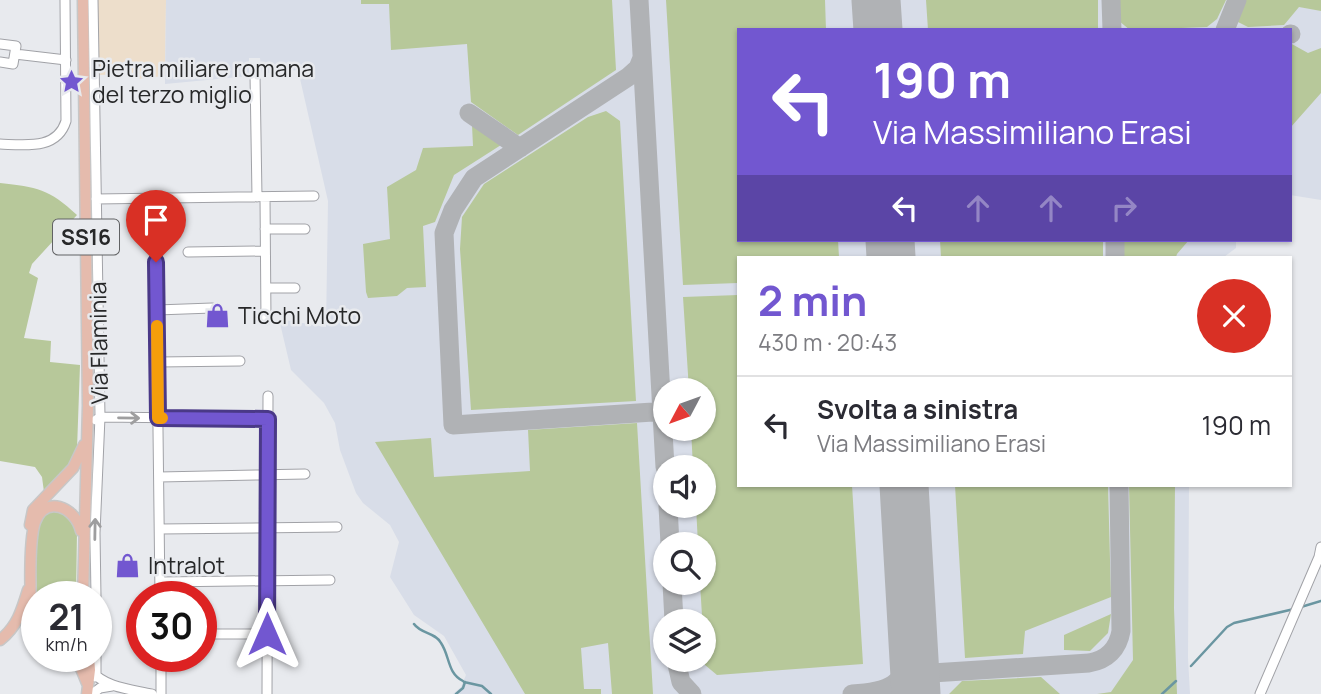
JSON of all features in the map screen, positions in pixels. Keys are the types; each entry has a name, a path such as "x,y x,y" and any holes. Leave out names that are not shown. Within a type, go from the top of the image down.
{"main road":[{"name":"Via Flaminia","path":"83,0 89,67 87,434 83,581"},
{"name":"Via Flaminia","path":"32,547 29,527 33,510 73,468 87,434"},
{"name":"Via Flaminia","path":"31,580 36,520 43,512 52,507 72,512 78,520 82,537"},
{"path":"2,639 13,629 20,616 31,580"},
{"path":"2,639 21,633"}],"street":[{"path":"0,144 45,143 63,130 66,121 65,0"},
{"name":"Via Flaminia","path":"93,0 89,67 96,90 93,103 100,417 96,581"},
{"path":"0,44 16,47 13,64 0,62"},
{"path":"15,54 66,60"},
{"path":"255,75 265,229 266,320"},
{"path":"96,199 314,196"},
{"path":"265,229 305,229"},
{"path":"188,252 265,251"},
{"path":"156,262 160,581"},
{"path":"266,288 295,288"},
{"path":"157,310 212,308"},
{"path":"158,362 240,361"},
{"path":"267,694 268,396"},
{"path":"87,434 100,417 268,419"},
{"path":"159,477 305,474"},
{"path":"160,529 337,527"},
{"path":"1260,694 1321,547"},
{"path":"214,581 330,580"},
{"path":"217,634 267,634"},
{"path":"161,672 161,694"},
{"path":"91,681 100,688 112,686"},
{"path":"91,681 152,694"}],"shaded area":[{"path":"97,0 166,0 165,76 135,79 134,74 98,75"},
{"path":"166,0 1321,0 1321,200 1292,195 1292,28 737,28 737,242 1236,242 1236,248 1225,256 737,256 737,487 1189,487 1190,694 453,694 461,687 466,675 444,636 414,615 390,577 399,542 390,525 363,503 356,493 340,450 335,423 324,403 291,370 279,319 326,327 328,201 298,70 262,74 260,58 249,58 249,76 165,84"}],"green space":[{"path":"361,0 612,0 616,70 518,135 471,102 467,44 391,50 389,4 361,4"},
{"path":"666,0 825,0 826,28 737,28 737,242 838,242 839,256 737,256 737,283 683,285"},
{"path":"926,0 1098,0 1098,28 928,28"},
{"path":"1118,0 1226,0 1217,19 1207,27 1128,28 1119,21"},
{"path":"1241,0 1321,0 1321,11 1299,7 1284,25 1248,27 1238,22 1236,11"},
{"path":"1292,44 1308,53 1321,48 1321,93 1292,126"},
{"path":"606,111 620,121 636,401 471,410 460,249 462,217 484,184 588,117"},
{"path":"472,125 501,145 454,175 435,222 423,226 426,287 407,288 397,296 368,298 363,244 390,239 387,187 416,170 423,148 473,146"},
{"path":"0,183 42,191 77,215 32,264 29,273 38,278 24,338 51,341 50,362 80,365 77,449 69,466 44,492 42,477 35,467 0,461"},
{"path":"940,242 1103,242 1103,256 941,256"},
{"path":"1124,242 1187,242 1176,256 1124,256"},
{"path":"737,295 737,487 852,487 863,664 717,675 713,672 716,672 716,609 702,609 701,595 716,595 716,532 697,532 697,518 716,518 716,455 692,455 692,441 716,441 716,378 688,378 683,297"},
{"path":"637,423 653,694 612,694 608,643 581,648 584,689 601,689 601,694 525,694 375,442 431,438 434,477 530,471 528,430"},
{"path":"955,487 1108,487 1111,597 1025,631 1023,654 965,658"},
{"path":"1129,487 1175,487 1174,608 1177,694 1097,694 1111,692 1133,660"},
{"path":"56,511 68,515 77,531 76,581 37,581 37,535 42,519"},
{"path":"1111,614 1108,633 1090,651 1064,650 1064,635"},
{"path":"1041,677 1060,694 949,694 962,681"}],"waterway":[{"path":"1301,607 1321,601"},
{"path":"1191,666 1227,627 1234,623 1294,609"},
{"path":"414,624 438,639 451,669 463,681"},
{"path":"1162,694 1176,681"},
{"path":"464,682 482,686 491,694"},
{"path":"456,694 465,682"}],"taxiway":[{"path":"639,0 664,455"},
{"path":"1111,0 1112,28"},
{"path":"1226,28 1237,0"},
{"path":"642,58 638,68 628,77 474,178 453,210 444,233 453,425 653,412"},
{"path":"469,113 520,148"},
{"path":"1115,242 1115,256"},
{"path":"913,650 919,667 932,673 1089,663 1106,656 1114,648 1121,631 1119,487"},
{"path":"669,518 669,532"},
{"path":"673,595 673,609"},
{"path":"852,694 885,689 893,684 905,671 912,647"},
{"path":"679,672 681,682 692,694"}],"runway":[{"path":"876,0 878,28"},
{"path":"890,242 891,256"},
{"path":"904,487 916,694"}],"slow traffic":[{"path":"157,326 158,418 162,418"}],"place":[{"name":"Pietra miliare romana del terzo miglio","path":"72,81"},
{"name":"Ticchi Moto","path":"218,315"},
{"name":"Intralot","path":"128,565"}],"route":[{"path":"156,262 158,418 268,419 267,634"}]}
